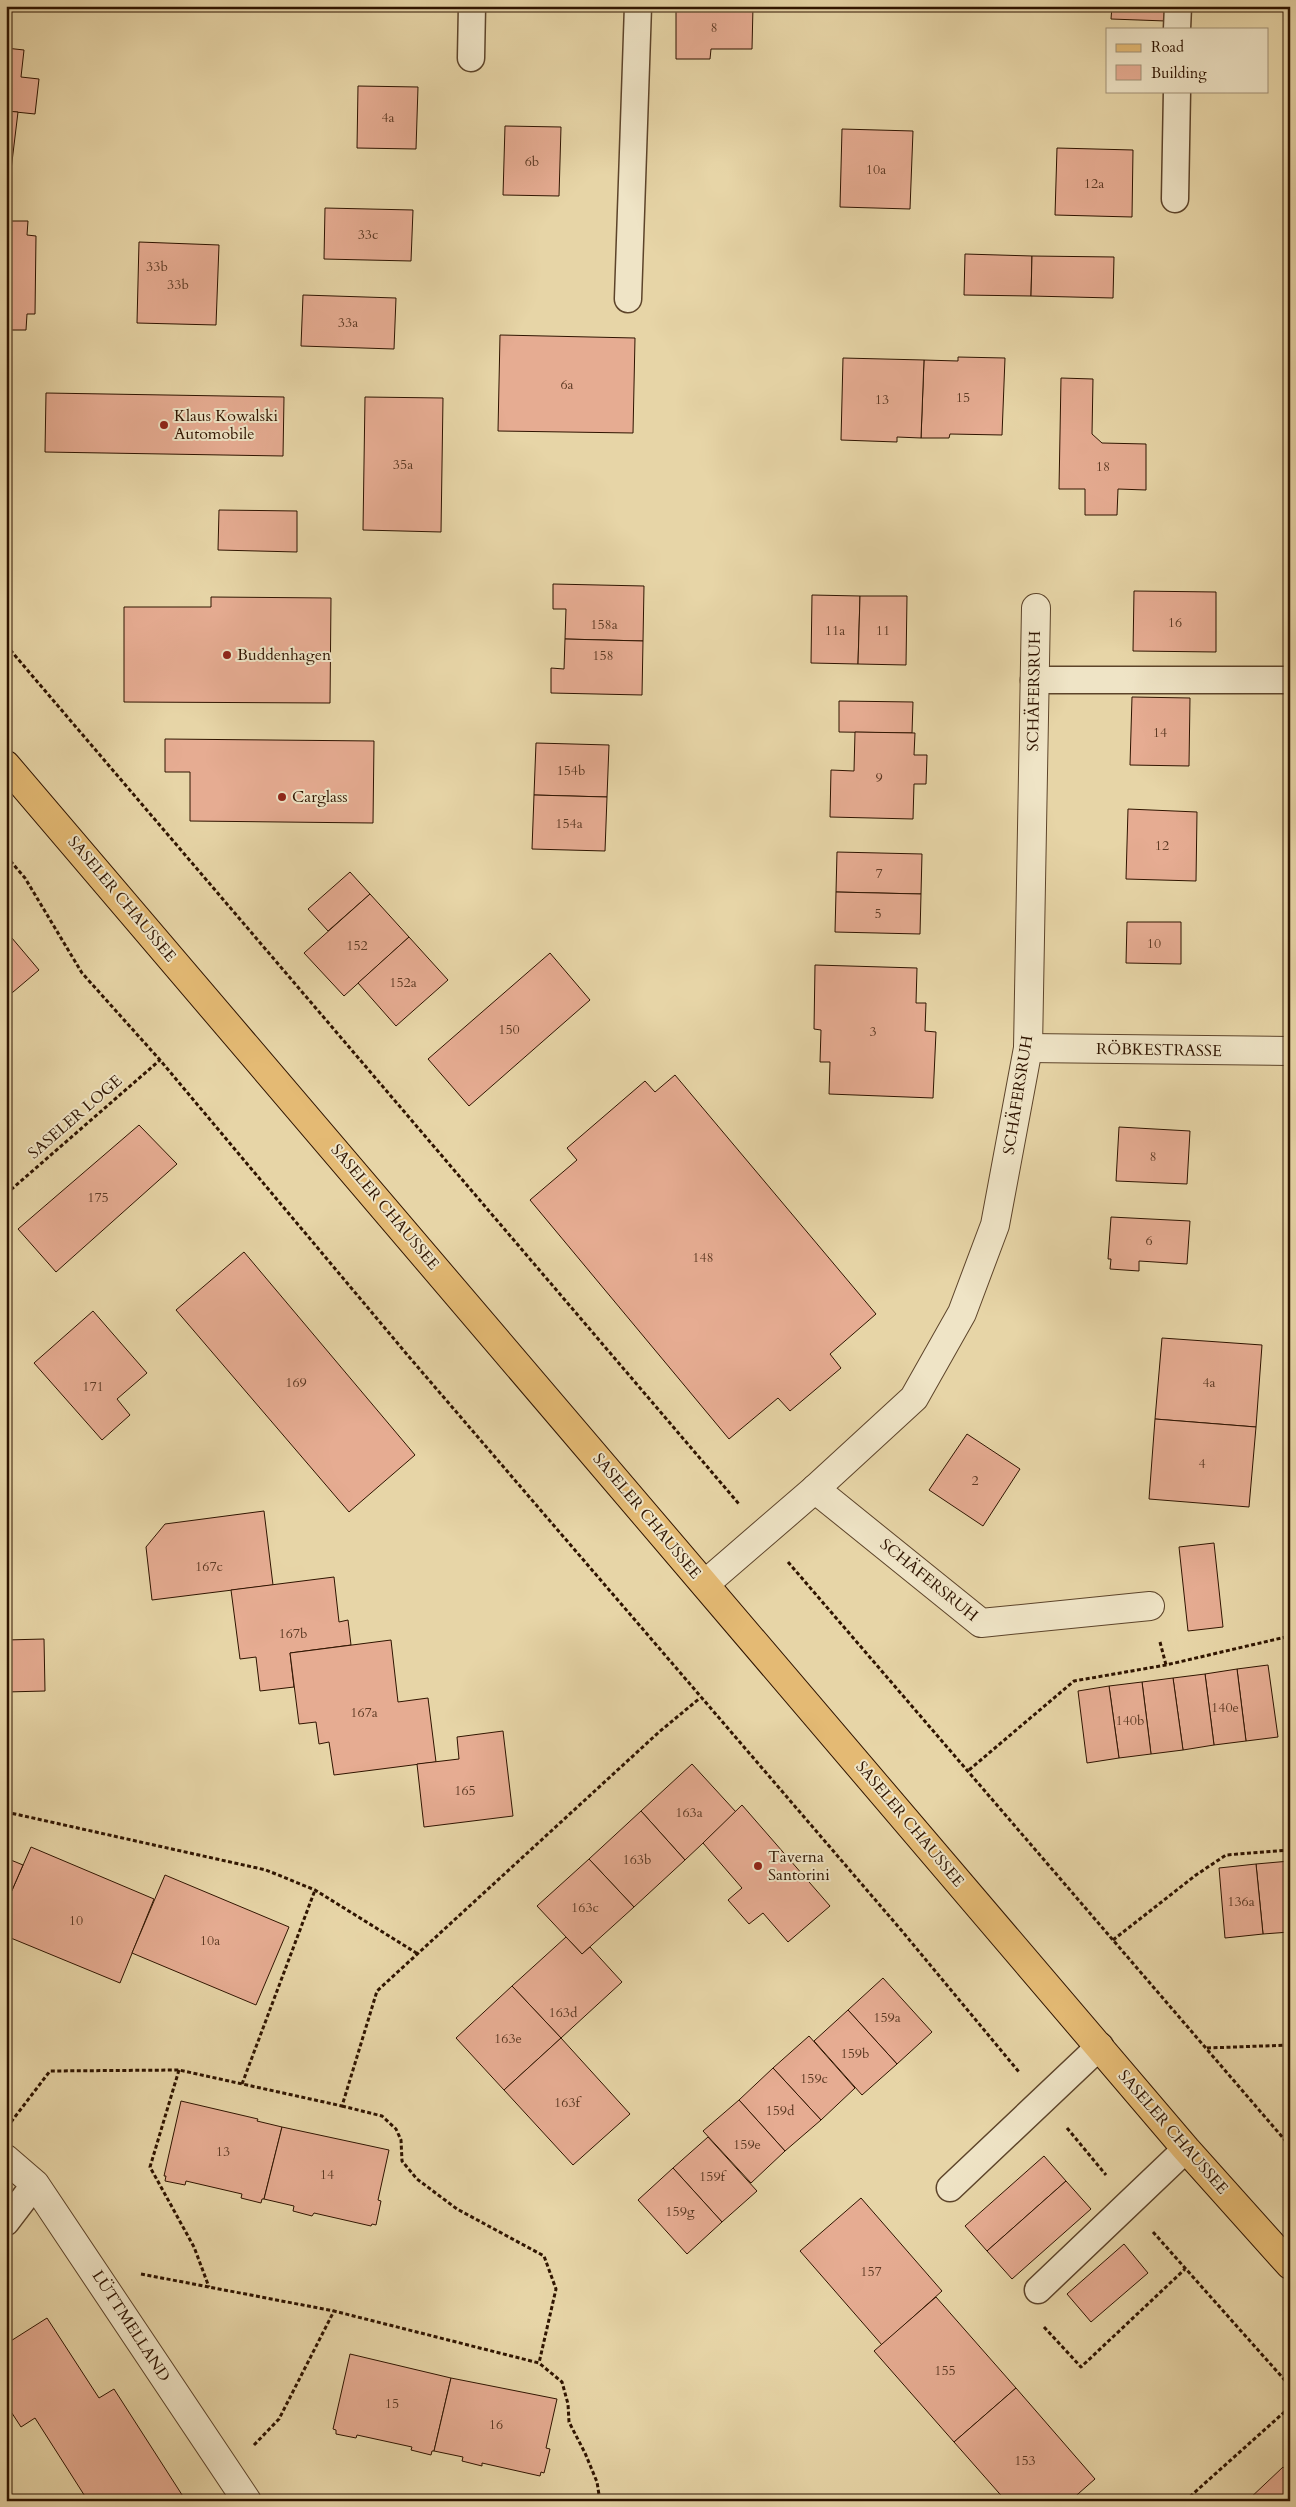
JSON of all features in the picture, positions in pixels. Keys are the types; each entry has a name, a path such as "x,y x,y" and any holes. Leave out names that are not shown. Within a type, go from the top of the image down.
{"main road":[{"name":"SASELER CHAUSSEE","path":"6,765 1186,2149 1290,2265"}],"street":[{"name":"SCHÄFERSRUH","path":"705,1584 815,1489 914,1398 962,1313 996,1225 1028,1048 1036,608"},
{"name":"RÖBKESTRASSE","path":"1028,1048 1290,1051"},
{"name":"SCHÄFERSRUH","path":"815,1489 981,1623 1150,1606"},
{"name":"LÜTTMELLAND","path":"6,2159 34,2184 246,2501"}],"lane":[{"path":"471,58 472,6"},
{"path":"628,298 638,6"},
{"path":"1177,28 1178,6"},
{"path":"1176,199 1177,92"},
{"path":"1034,680 1290,680"},
{"path":"950,2188 1100,2046"},
{"path":"1038,2290 1186,2149"},
{"path":"6,2222 34,2184"}],"path":[{"path":"6,645 1290,2146"},
{"path":"6,856 25,878 82,973 160,1060 700,1698 902,1931 1185,2269 1290,2386"},
{"name":"SASELER LOGE","path":"6,1194 160,1060"},
{"path":"969,1770 1074,1681 1166,1665 1290,1636"},
{"path":"342,2106 377,1991 659,1732 700,1698"},
{"path":"6,1812 266,1870 315,1890 418,1954"},
{"path":"1113,1940 1196,1875 1226,1856 1290,1850"},
{"path":"242,2084 315,1890"},
{"path":"1206,2048 1290,2045"},
{"path":"179,2070 150,2167 194,2247 209,2288"},
{"path":"6,2128 50,2071 179,2070 382,2116 396,2128 401,2140 402,2161 417,2179 457,2209 544,2256 556,2289 539,2363"},
{"path":"1038,2290 1023,2303 1082,2367 1185,2269"},
{"path":"98,2277 140,2274 334,2311 539,2363 562,2382 568,2404 570,2422 594,2475 600,2501"},
{"path":"227,2473 278,2419 334,2311"},
{"path":"1185,2501 1290,2407"}],"building":[{"path":"676,6 753,6 752,49 711,49 710,59 676,59"},
{"path":"1112,6 1167,6 1166,21 1111,19"},
{"path":"6,48 24,50 21,77 39,79 35,114 6,111"},
{"path":"358,86 418,87 416,149 357,148"},
{"path":"6,111 18,112 11,170 6,170"},
{"path":"505,126 561,127 559,196 503,195"},
{"path":"842,129 913,131 910,209 840,207"},
{"path":"1057,148 1133,150 1132,217 1055,215"},
{"path":"325,208 413,210 411,261 324,259"},
{"path":"6,221 28,221 27,235 36,236 35,314 27,314 26,330 6,330"},
{"path":"139,242 219,245 216,325 137,323"},
{"path":"965,254 1032,256 1031,296 964,295"},
{"path":"1032,256 1114,257 1113,298 1031,296"},
{"path":"303,295 396,298 394,349 301,346"},
{"path":"500,335 635,338 633,433 498,431"},
{"path":"958,357 1005,358 1002,435 950,434 949,438 921,438 924,360 958,361"},
{"path":"843,358 924,360 921,438 897,437 897,442 841,440"},
{"path":"1061,378 1093,379 1092,434 1102,443 1146,444 1146,490 1118,489 1117,515 1085,515 1085,489 1059,489"},
{"name":"Klaus Kowalski Automobile","path":"46,393 284,397 283,456 45,452"},
{"path":"365,397 443,398 441,532 363,530"},
{"path":"219,510 297,511 297,552 218,550"},
{"path":"553,584 644,586 643,641 565,639 566,609 553,609"},
{"path":"1134,591 1216,592 1216,652 1133,651"},
{"path":"812,595 860,596 858,664 811,663"},
{"path":"860,596 907,596 906,665 858,664"},
{"name":"Buddenhagen","path":"211,597 331,598 330,703 124,702 124,607 211,607"},
{"path":"565,639 643,641 642,695 551,693 551,668 564,669"},
{"path":"1132,697 1190,698 1189,766 1130,765"},
{"path":"839,701 913,702 912,733 839,732"},
{"path":"855,732 915,733 914,755 927,755 926,784 914,784 913,819 830,817 831,770 854,771"},
{"name":"Carglass","path":"165,739 374,741 373,823 190,821 190,772 165,772"},
{"path":"536,743 609,745 607,797 534,795"},
{"path":"534,795 607,797 605,851 532,849"},
{"path":"1128,809 1197,812 1196,881 1126,879"},
{"path":"837,852 922,854 921,894 836,892"},
{"path":"350,872 370,894 328,931 308,909"},
{"path":"836,892 921,894 920,934 835,932"},
{"path":"370,894 409,937 344,996 304,953"},
{"path":"1127,922 1181,922 1181,964 1126,963"},
{"path":"6,931 39,970 6,998"},
{"path":"409,937 448,980 396,1026 358,983"},
{"path":"550,953 590,1000 469,1106 428,1059"},
{"path":"815,965 917,968 916,1003 926,1003 925,1031 936,1032 933,1098 829,1094 830,1062 820,1062 821,1030 814,1029"},
{"path":"675,1075 876,1314 830,1354 841,1368 790,1411 778,1398 729,1439 530,1200 577,1160 567,1148 645,1081 655,1092"},
{"path":"139,1125 177,1164 56,1272 18,1229"},
{"path":"1119,1127 1190,1131 1187,1184 1116,1181"},
{"path":"1111,1217 1190,1221 1187,1264 1139,1261 1139,1271 1110,1269 1111,1259 1108,1259"},
{"path":"244,1252 415,1455 349,1512 176,1310"},
{"path":"93,1311 147,1373 117,1399 130,1415 102,1440 34,1363"},
{"path":"1162,1338 1262,1345 1256,1427 1155,1419"},
{"path":"1155,1419 1256,1427 1249,1507 1149,1499"},
{"path":"967,1434 1020,1469 983,1526 929,1490"},
{"path":"264,1511 273,1585 152,1600 146,1547 165,1524"},
{"path":"1214,1543 1223,1627 1188,1631 1179,1547"},
{"path":"334,1577 339,1622 348,1620 351,1645 290,1653 294,1687 260,1691 256,1657 240,1659 231,1590"},
{"path":"44,1639 45,1691 6,1692 6,1640"},
{"path":"391,1640 398,1702 428,1698 436,1762 334,1775 329,1742 319,1744 316,1722 299,1724 290,1653"},
{"path":"1268,1665 1278,1737 1246,1741 1237,1669"},
{"path":"1237,1669 1246,1741 1214,1745 1205,1674"},
{"path":"1205,1674 1214,1745 1183,1750 1173,1678"},
{"path":"1173,1678 1183,1750 1151,1754 1142,1682"},
{"path":"1142,1682 1151,1754 1119,1758 1109,1686"},
{"path":"1109,1686 1119,1758 1087,1763 1078,1691"},
{"path":"503,1731 513,1816 424,1827 417,1764 459,1759 457,1737"},
{"path":"692,1764 736,1812 685,1860 641,1811"},
{"name":"Taverna Santorini","path":"742,1805 830,1906 788,1942 763,1913 749,1924 728,1900 742,1888 703,1843"},
{"path":"641,1811 685,1860 634,1907 589,1859"},
{"path":"31,1847 154,1899 120,1983 6,1936 6,1904"},
{"path":"6,1858 23,1865 6,1904"},
{"path":"589,1859 634,1907 582,1954 537,1906"},
{"path":"1290,1861 1290,1932 1263,1934 1256,1864"},
{"path":"1256,1864 1263,1934 1225,1938 1219,1868"},
{"path":"165,1875 289,1927 256,2005 132,1953"},
{"path":"566,1937 582,1954 590,1947 622,1982 561,2038 512,1986"},
{"path":"883,1978 932,2032 897,2064 848,2010"},
{"path":"512,1986 561,2038 504,2090 456,2038"},
{"path":"848,2010 897,2064 862,2095 814,2041"},
{"path":"809,2036 855,2088 821,2120 773,2068"},
{"path":"561,2038 630,2114 573,2165 504,2090"},
{"path":"773,2068 821,2120 785,2151 739,2100"},
{"path":"739,2100 785,2151 751,2183 703,2131"},
{"path":"181,2101 258,2119 257,2121 282,2127 264,2199 262,2199 261,2203 241,2198 242,2194 186,2181 185,2185 165,2181 166,2176 164,2176"},
{"path":"282,2127 389,2150 378,2200 381,2201 376,2225 372,2224 371,2226 314,2213 312,2216 293,2211 294,2206 264,2199"},
{"path":"708,2137 757,2191 722,2222 673,2168"},
{"path":"1044,2156 1066,2181 987,2251 965,2226"},
{"path":"673,2168 722,2222 687,2254 638,2200"},
{"path":"1066,2181 1091,2209 1012,2279 987,2251"},
{"path":"861,2198 942,2291 882,2345 800,2251"},
{"path":"1124,2244 1148,2273 1091,2322 1067,2294"},
{"path":"936,2297 1016,2388 954,2442 874,2351"},
{"path":"47,2318 99,2398 114,2389 186,2501 88,2501 35,2418 21,2427 6,2404 6,2344"},
{"path":"350,2354 451,2378 434,2451 432,2451 431,2455 411,2450 412,2447 357,2435 356,2438 336,2434 336,2430 333,2429"},
{"path":"451,2378 557,2399 546,2448 550,2449 544,2473 541,2472 540,2476 482,2463 482,2466 462,2461 463,2457 434,2451"},
{"path":"1016,2388 1095,2479 1070,2501 1006,2501 954,2442"},
{"path":"1283,2467 1290,2473 1290,2501 1247,2501"}],"place":[{"name":"Klaus Kowalski Automobile","path":"164,425"},
{"name":"Buddenhagen","path":"227,655"},
{"name":"Carglass","path":"282,797"},
{"name":"Taverna Santorini","path":"758,1866"}]}
